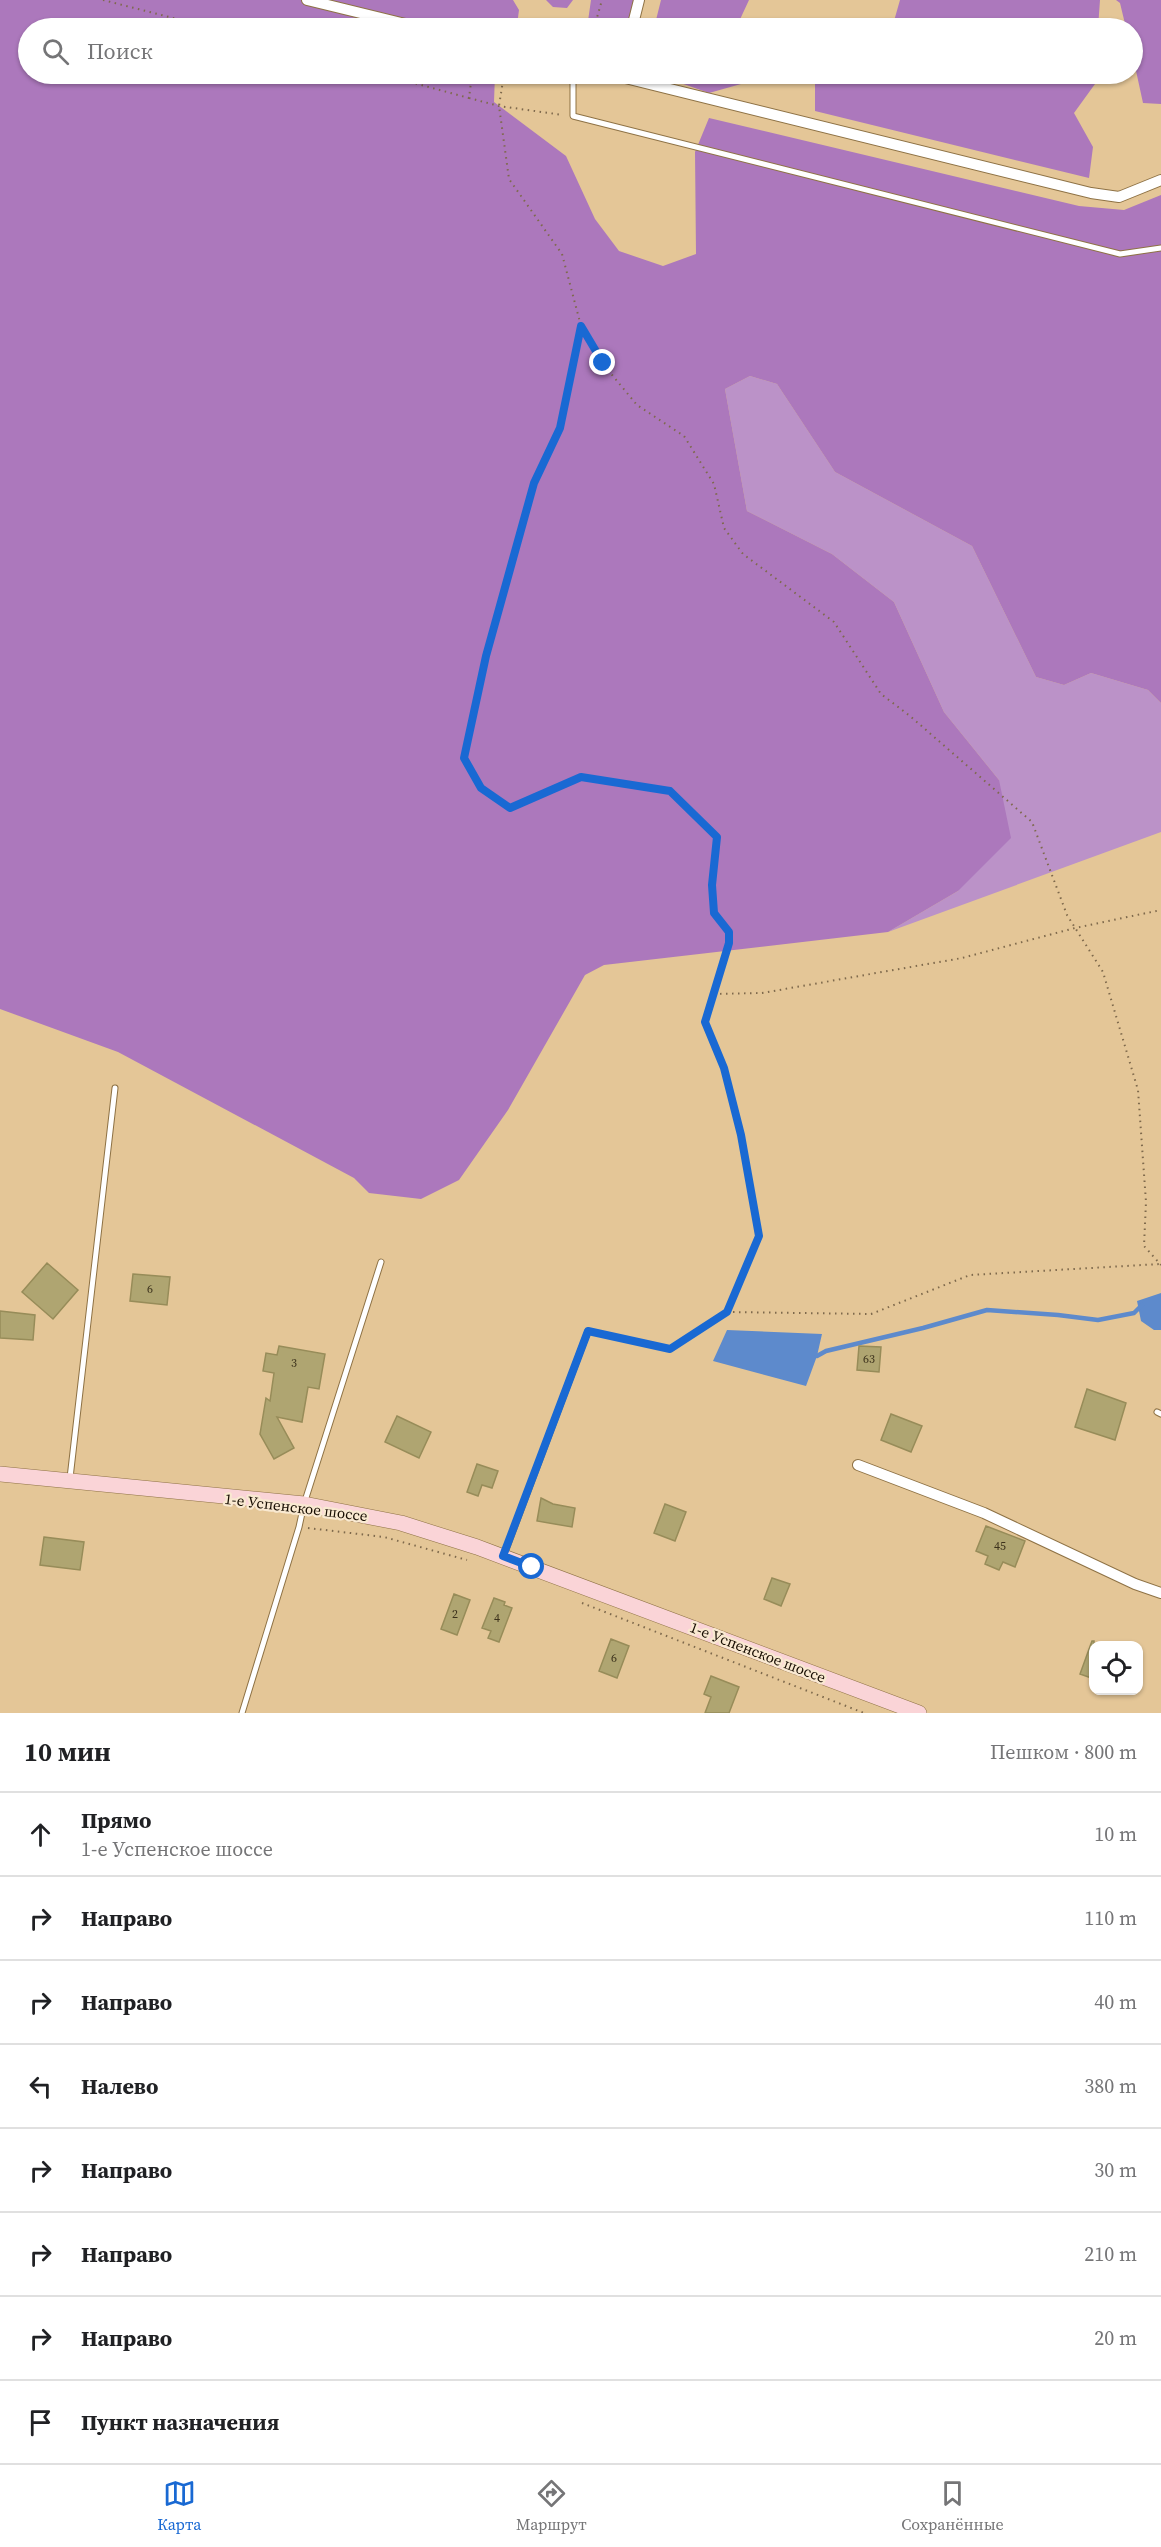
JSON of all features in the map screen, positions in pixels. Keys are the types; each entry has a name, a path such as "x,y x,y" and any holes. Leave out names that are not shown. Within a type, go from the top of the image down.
{"main road":[{"name":"1-е Успенское шоссе","path":"0,1474 70,1483 304,1504 401,1523 503,1556 919,1713"}],"street":[{"path":"306,0 381,18"},
{"path":"634,18 639,0"},
{"path":"657,84 1091,193 1119,197 1161,180"},
{"path":"858,1465 984,1513 1136,1584 1161,1593"}],"lane":[{"path":"573,84 573,116 1120,254 1161,248"},
{"path":"70,1483 115,1088"},
{"path":"242,1713 304,1504 381,1262"},
{"path":"503,1556 588,1331"}],"path":[{"path":"103,0 173,18"},
{"path":"597,18 602,0"},
{"path":"418,84 499,106 573,116"},
{"path":"469,98 471,84"},
{"path":"502,84 499,106 509,179 562,254 581,326 603,363 637,405 684,436 714,484 724,528 743,554 834,622 881,694 910,716 1032,822 1067,915 1103,972 1138,1090 1146,1202 1144,1246 1160,1264"},
{"path":"581,326 560,428 534,483 486,656 464,758 481,788 510,808 581,777 670,791 717,837 712,885 714,913 729,932 729,943 705,1022 724,1068 741,1135 759,1236 727,1312"},
{"path":"714,994 762,993 950,960 1075,928 1161,910"},
{"path":"588,1331 670,1349 727,1312 871,1314 970,1275 1160,1264"},
{"path":"299,1527 384,1537 472,1562"},
{"path":"581,1603 864,1713"}],"shaded area":[{"path":"0,0 513,0 519,10 518,18 18,18 18,84 495,84 494,102 566,156 595,219 619,251 663,266 696,254 695,152 709,118 1079,206 1124,210 1161,195 1161,703 1148,690 1091,673 1064,685 1036,677 972,546 835,472 777,384 750,376 725,389 747,511 832,554 894,602 944,712 999,780 1011,838 958,891 888,932 604,965 585,975 508,1110 459,1180 421,1199 369,1193 354,1178 118,1052 0,1009"},
{"path":"546,0 573,0 567,8 553,7"},
{"path":"591,0 640,0 636,18 588,18"},
{"path":"661,0 749,0 741,18 656,18"},
{"path":"900,0 1100,0 1099,18 895,18"},
{"path":"1116,0 1161,0 1161,104 1143,103 1139,84 1143,84 1143,18 1124,18 1120,3"},
{"path":"683,84 741,84 709,93"},
{"path":"815,84 1095,84 1074,113 1093,147 1089,178 815,111"},
{"path":"750,376 777,384 835,472 972,546 1036,677 1064,685 1091,673 1148,690 1161,703 1161,832 888,932 958,891 999,780 944,712 894,602 832,554 747,511 725,389"}],"water":[{"path":"1161,1293 1161,1330 1154,1330 1141,1321 1137,1301"},
{"path":"727,1330 822,1334 806,1386 713,1361"}],"building":[{"path":"47,1263 78,1290 53,1319 22,1292"},
{"path":"133,1274 170,1277 167,1305 130,1301"},
{"path":"0,1311 35,1315 33,1340 0,1338"},
{"path":"279,1346 325,1354 319,1389 308,1387 302,1422 277,1417 294,1448 274,1459 260,1434 266,1398 270,1401 274,1373 263,1371 266,1353 277,1355"},
{"path":"859,1346 881,1347 879,1372 857,1370"},
{"path":"1087,1389 1126,1403 1115,1440 1075,1427"},
{"path":"891,1414 922,1426 911,1452 881,1440"},
{"path":"397,1416 431,1432 419,1458 385,1442"},
{"path":"477,1464 498,1471 492,1488 482,1485 478,1496 467,1492"},
{"path":"541,1498 553,1504 575,1508 572,1527 537,1521"},
{"path":"665,1504 686,1512 675,1541 654,1533"},
{"path":"986,1526 1025,1541 1015,1567 1003,1562 999,1570 985,1564 988,1556 976,1551"},
{"path":"44,1537 84,1542 80,1570 40,1565"},
{"path":"772,1578 790,1584 781,1606 764,1599"},
{"path":"454,1594 470,1600 457,1635 441,1629"},
{"path":"494,1598 505,1602 504,1605 512,1608 499,1642 488,1638 491,1631 482,1628"},
{"path":"611,1639 629,1646 617,1678 599,1671"},
{"path":"1089,1649 1089,1677 1080,1674"},
{"path":"711,1676 739,1687 729,1713 705,1713 711,1697 704,1694"}],"waterway":[{"path":"817,1356 826,1351 987,1310 1098,1320 1134,1313 1142,1305"}],"route":[{"path":"532,1567 503,1556 588,1331 670,1349 727,1312 759,1236 741,1135 724,1068 705,1022 729,943 729,932 714,913 712,885 717,837 670,791 581,777 510,808 481,788 464,758 486,656 534,483 560,428 581,326 603,363"}]}
